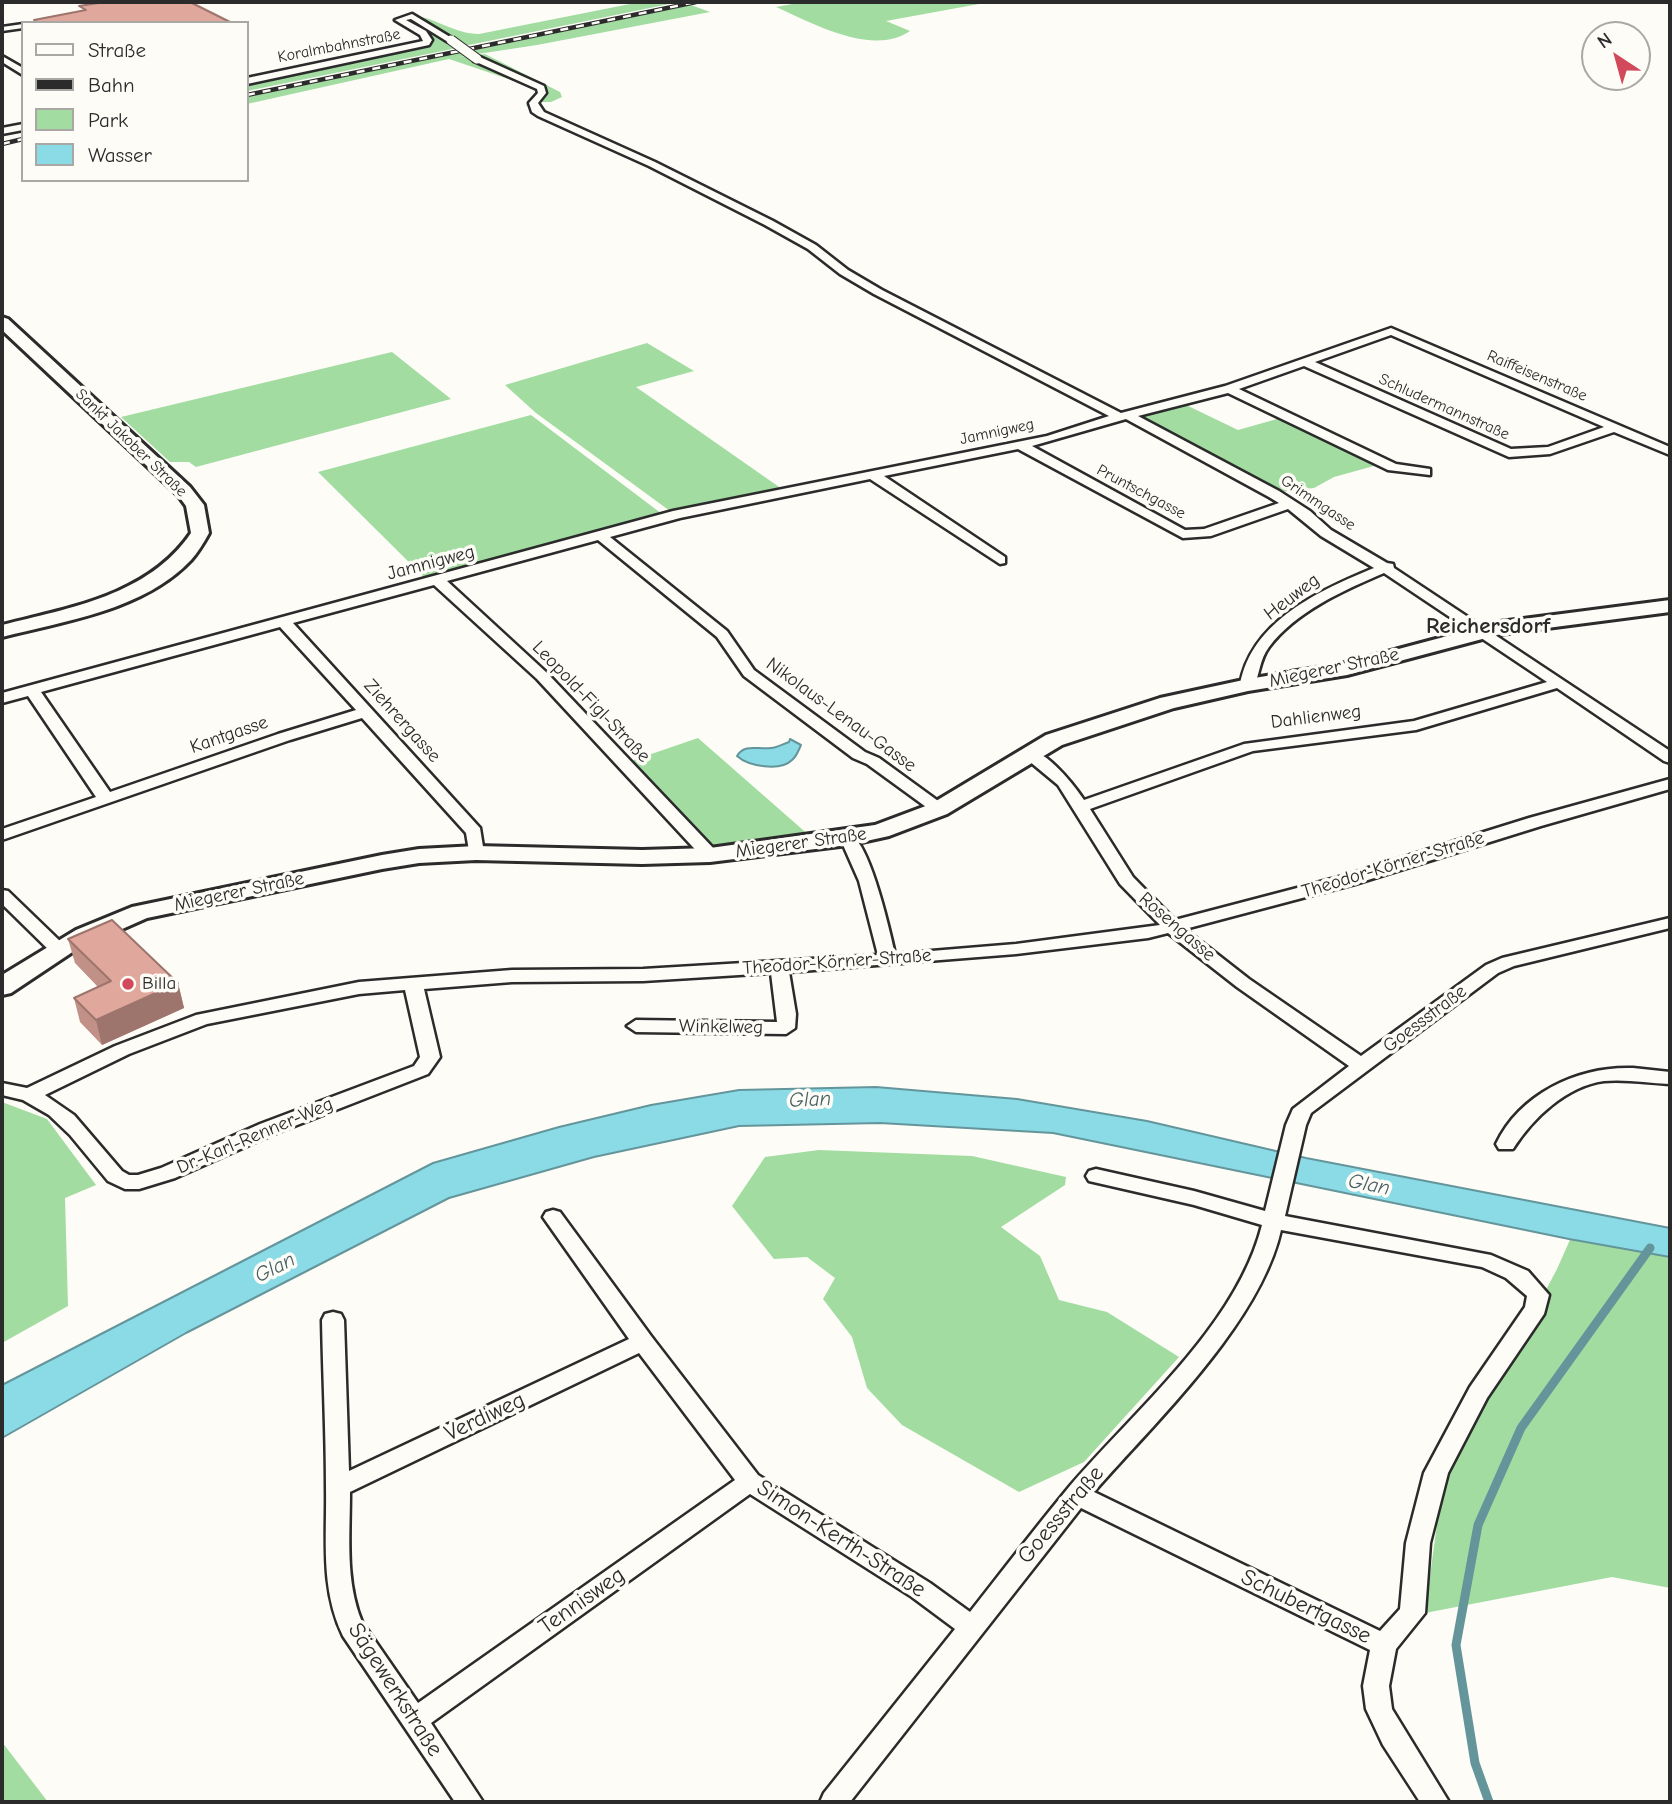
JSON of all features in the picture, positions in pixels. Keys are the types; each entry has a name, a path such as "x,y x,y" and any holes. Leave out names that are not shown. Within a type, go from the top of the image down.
{"main road":[{"name":"Sankt Jakober Straße","path":"2,322 184,491 195,505 200,533 194,545 175,566 130,593 2,631"},
{"name":"Miegerer Straße","path":"2,987 84,934 141,912 382,862 419,856 476,853 642,858 710,855 848,838 881,831 939,809 970,793 1029,753 1096,724 1181,700 1248,685 1347,669 1482,632 1670,606"}],"street":[{"name":"Koralmbahnstraße","path":"248,81 422,44 427,41 427,36 399,20 412,16 477,59"},
{"path":"2,29 21,26"},
{"path":"2,59 21,71"},
{"name":"Grimmgasse","path":"477,59 541,88 542,93 533,103 535,110 541,114 652,164 769,223 812,247 844,272 878,292 1290,504 1326,533 1388,567 1670,758"},
{"path":"2,131 21,127"},
{"name":"Jamnigweg","path":"2,698 678,514 1022,446 1123,416 1229,389 1391,331"},
{"name":"Raiffeisenstraße","path":"1391,331 1670,452"},
{"name":"Schludermannstraße","path":"1305,362 1509,453 1524,454 1556,448 1615,427"},
{"path":"1229,389 1393,467 1409,472 1425,472"},
{"name":"Pruntschgasse","path":"1022,446 1183,534 1206,533 1290,504"},
{"path":"873,475 1000,560"},
{"name":"Nikolaus-Lenau-Gasse","path":"601,536 716,629 749,673 859,755 873,761 939,809"},
{"name":"Heuweg","path":"1248,685 1247,677 1259,651 1276,631 1335,589 1388,567"},
{"name":"Leopold-Figl-Straße","path":"438,581 551,685 710,855"},
{"name":"Ziehrergasse","path":"285,623 474,832 476,853"},
{"name":"Dahlienweg","path":"1081,807 1250,747 1408,726 1559,683"},
{"path":"32,690 106,799"},
{"name":"Kantgasse","path":"2,835 284,737 366,712"},
{"name":"Rosengasse","path":"1029,753 1054,772 1081,807 1126,880 1173,928 1244,983 1362,1066"},
{"name":"Theodor-Körner-Straße","path":"29,1095 122,1051 203,1019 359,988 512,976 643,975 888,960 1016,949 1148,933 1349,880 1535,822 1670,784"},
{"path":"848,838 868,881 888,960"},
{"path":"2,895 58,949"},
{"name":"Goessstraße","path":"834,1802 970,1626 1077,1494 1221,1332 1258,1268 1274,1221 1296,1125 1303,1109 1500,965 1670,923"},
{"name":"Winkelweg","path":"636,1026 786,1028 787,1014 779,967"},
{"name":"Dr.-Karl-Renner-Weg","path":"29,1095 63,1113 115,1176 125,1182 139,1182 168,1173 267,1129 421,1070 430,1057 413,983"},
{"path":"1506,1143 1520,1120 1555,1093 1576,1081 1604,1073 1670,1078"},
{"path":"2,1089 29,1095"},
{"path":"1096,1176 1194,1198 1274,1221"},
{"path":"553,1217 643,1342"},
{"name":"Schubertgasse","path":"1077,1494 1384,1645 1412,1614 1418,1543 1427,1500 1436,1474 1478,1393 1536,1308 1538,1295 1522,1276 1483,1259 1274,1221"},
{"path":"333,1320 338,1486"},
{"name":"Simon-Kerth-Straße","path":"643,1342 750,1482 922,1590 970,1626"},
{"name":"Verdiweg","path":"338,1486 643,1342"},
{"name":"Tennisweg","path":"414,1720 750,1482"},
{"name":"Sägewerkstraße","path":"338,1486 338,1575 343,1609 352,1628 470,1802"},
{"path":"1384,1645 1376,1702 1387,1725 1436,1802"}],"green space":[{"path":"640,2 679,2 464,46 418,17 479,34"},
{"path":"803,2 990,2 886,21 910,31 895,38 879,40 843,35 776,7"},
{"path":"691,5 710,12 458,57 469,56 537,87 538,94 528,104 536,115 526,105 536,93 532,87 449,59 248,104 248,97"},
{"path":"410,18 457,48 248,91 248,81 414,48 431,39 424,31 403,20"},
{"path":"485,54 560,92 562,97 551,102 539,102 546,92 544,88 476,55"},
{"path":"647,343 694,371 636,387 782,489 670,511 536,413 505,385"},
{"path":"392,352 451,399 196,467 189,462 170,462 121,417"},
{"path":"1184,404 1238,430 1284,417 1381,464 1334,477 1314,488 1280,492 1143,419 1141,414"},
{"path":"531,415 662,514 426,579 318,472"},
{"path":"698,738 811,837 713,847 631,761"},
{"path":"2,1102 47,1119 96,1185 65,1198 68,1306 2,1343"},
{"path":"819,1150 972,1156 1066,1177 1065,1185 1001,1227 1040,1256 1059,1300 1107,1312 1179,1357 1084,1462 1019,1492 902,1425 867,1388 852,1337 823,1299 835,1278 807,1257 774,1259 732,1206 765,1157"},
{"path":"1573,1233 1670,1249 1670,1588 1612,1577 1425,1613 1442,1487 1557,1269"},
{"path":"2,1742 48,1802 2,1802"}],"water":[{"path":"790,739 801,745 795,757 787,764 764,766 749,763 737,756 744,750 776,747 789,742"},
{"name":"Glan","path":"876,1087 1017,1099 1147,1121 1306,1158 1670,1228 1670,1257 1569,1239 1053,1133 880,1123 739,1126 594,1157 449,1198 186,1333 2,1438 2,1385 433,1163 559,1127 651,1105 739,1090"}],"building":[{"path":"105,2 190,2 228,21 34,20 86,10 79,6"},
{"path":"112,920 178,983 96,1020 74,998 111,981 68,939"}],"waterway":[{"path":"1489,1802 1475,1763 1456,1645 1478,1525 1521,1428 1650,1248"}],"railway":[{"path":"248,95 696,2"},
{"path":"2,144 21,139"}],"place":[{"name":"Billa","path":"128,984"}],"district":[{"name":"Reichersdorf","path":"1488,626"}]}
